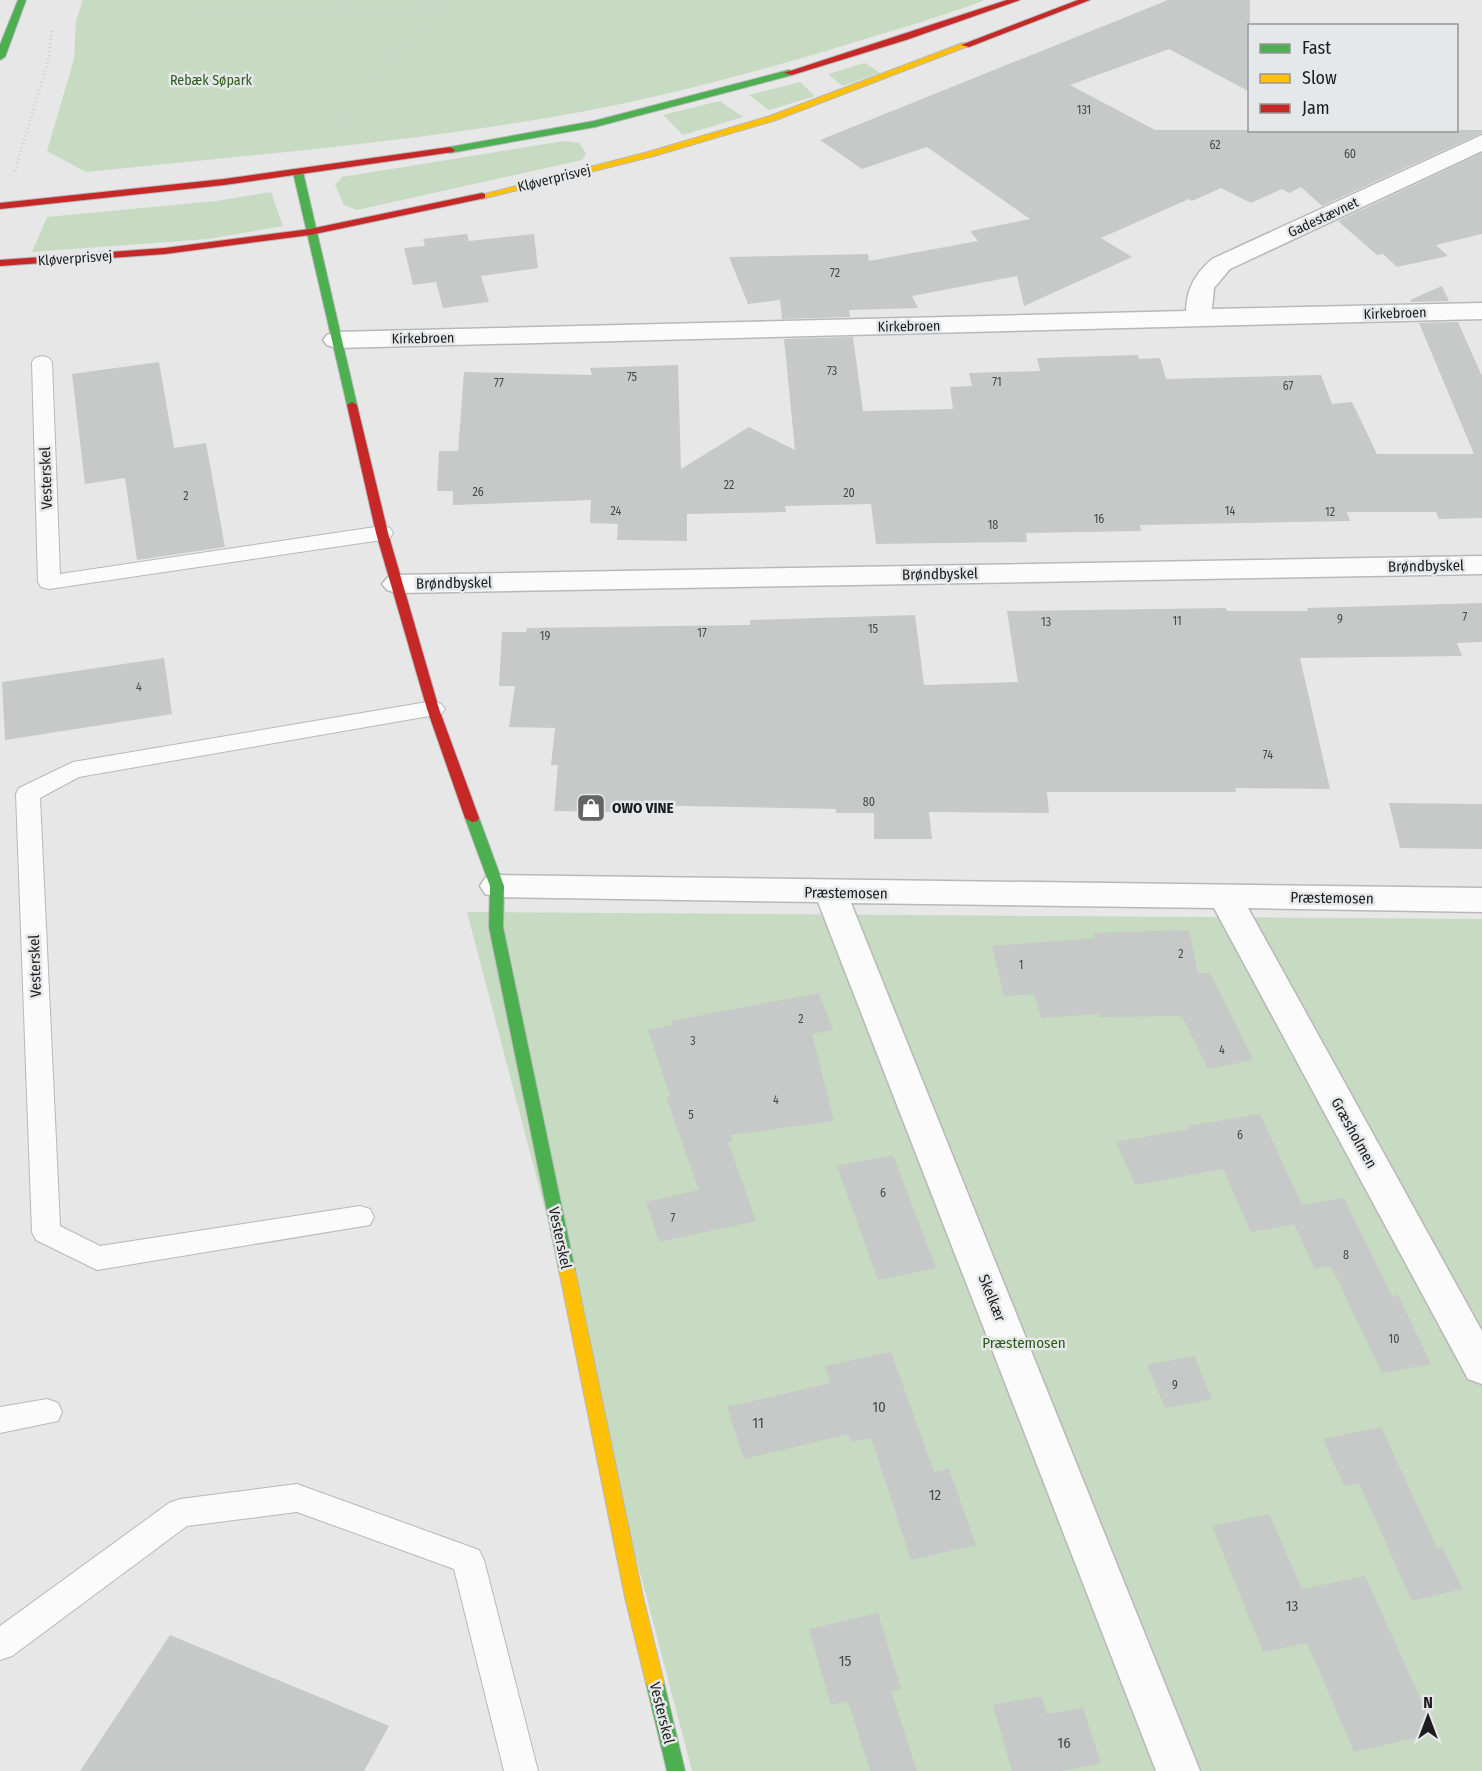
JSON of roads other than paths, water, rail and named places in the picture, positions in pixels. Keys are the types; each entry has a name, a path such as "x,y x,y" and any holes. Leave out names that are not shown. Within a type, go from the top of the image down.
{"street":[{"path":"0,57 22,0"},
{"path":"2,206 298,172 451,149 598,123 805,69 920,35 1016,0"},
{"name":"Kløverprisvej","path":"0,263 165,251 310,231 485,195 651,154 762,121 948,54 1086,0"},
{"name":"Gadestævnet","path":"1199,319 1198,292 1204,278 1221,264 1482,142"},
{"name":"Vesterskel","path":"298,172 382,533 434,709 497,886 498,938 634,1597 676,1771"},
{"name":"Kirkebroen","path":"336,340 1482,311"},
{"name":"Brøndbyskel","path":"397,585 1482,564"},
{"name":"Præstemosen","path":"497,886 831,893 1482,900"},
{"name":"Skelkær","path":"831,893 1178,1771"},
{"name":"Græsholmen","path":"1226,897 1482,1368"}],"lane":[{"name":"Vesterskel","path":"42,362 49,582 382,533"},
{"name":"Vesterskel","path":"360,1217 97,1258 46,1232 28,794 73,770 434,709"},
{"path":"0,1420 47,1412"},
{"path":"0,1645 180,1513 297,1498 468,1560 520,1771"}],"place":[{"name":"OWO VINE","path":"591,808"}],"park label":[{"name":"Rebæk Søpark","path":"211,80"}]}
